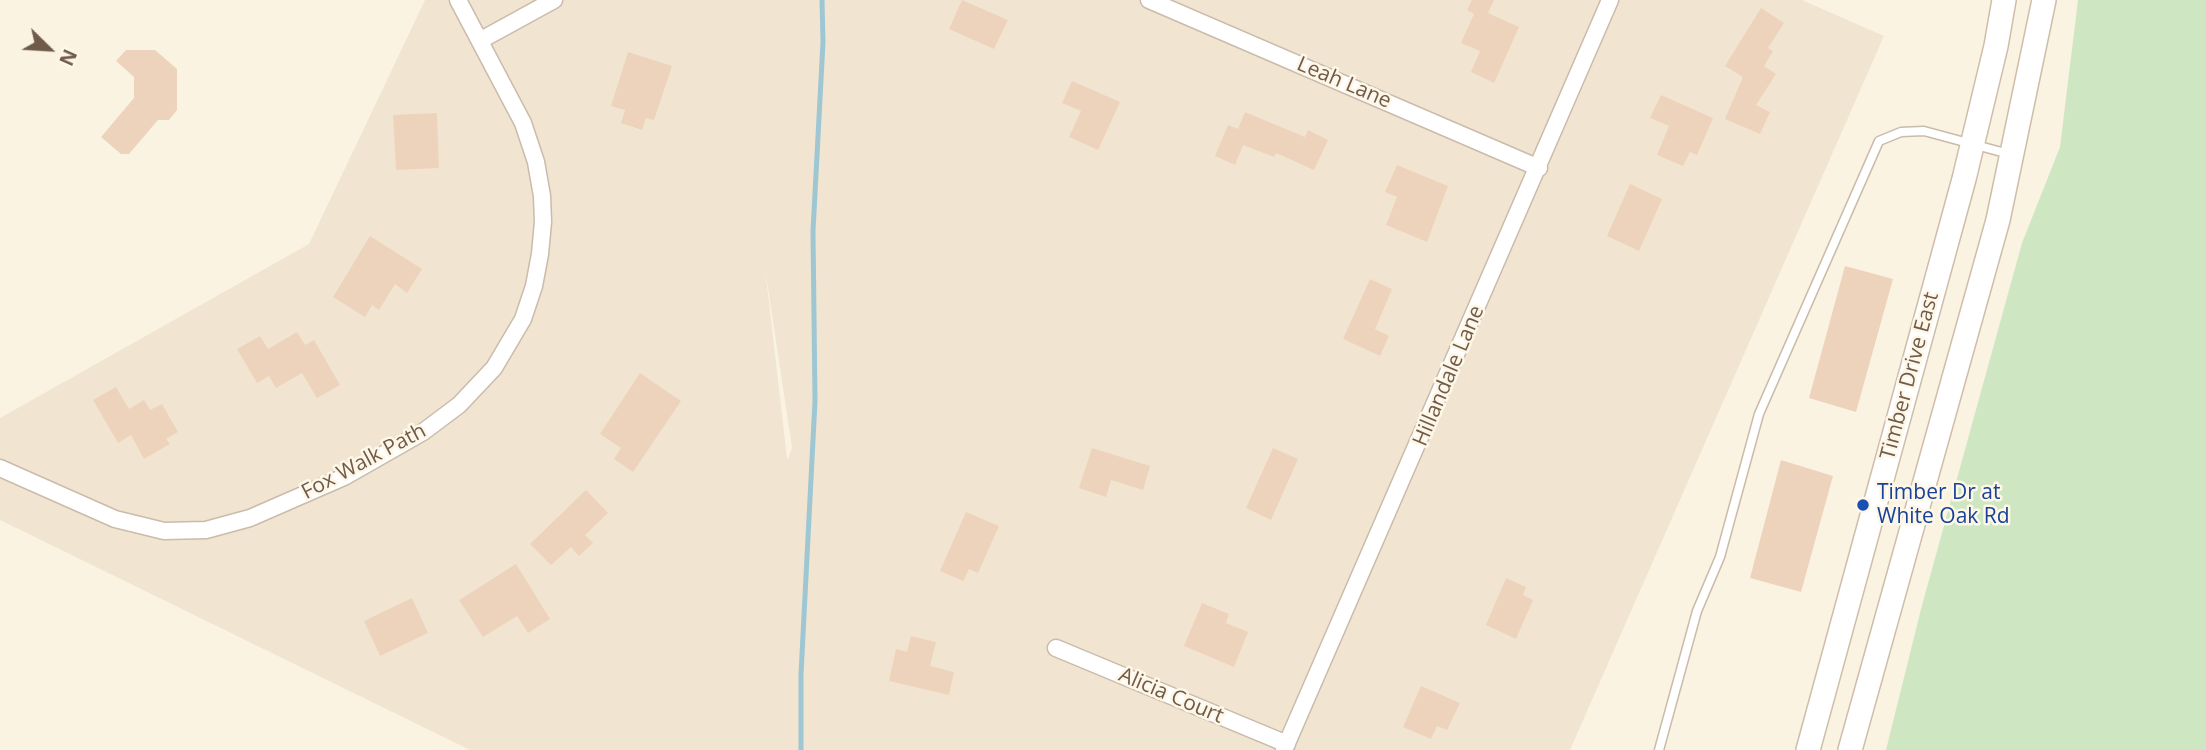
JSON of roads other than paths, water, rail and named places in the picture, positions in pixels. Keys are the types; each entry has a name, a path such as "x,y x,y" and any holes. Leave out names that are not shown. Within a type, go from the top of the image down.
{"main road":[{"name":"Timber Drive East","path":"1808,750 1972,146 2004,0"},
{"name":"Timber Drive East","path":"1850,750 1998,220 2044,0"}],"street":[{"name":"Fox Walk Path","path":"0,468 115,519 164,531 206,530 250,519 344,477 423,432 459,405 494,368 523,319 534,286 543,222 536,162 523,123 458,0"},
{"path":"481,40 554,0"},
{"name":"Leah Lane","path":"1149,0 1539,168"},
{"name":"Hillandale Lane","path":"1285,747 1610,0"},
{"name":"Alicia Court","path":"1056,648 1285,747"}],"lane":[{"path":"1659,750 1697,611 1720,557 1759,414 1879,141 1901,132 1924,131 1972,146 2012,154"}],"waterway":[{"path":"801,750 801,674 815,401 813,231 823,42 822,0"}],"place":[{"name":"Timber Dr at White Oak Rd","path":"1863,505"}]}
